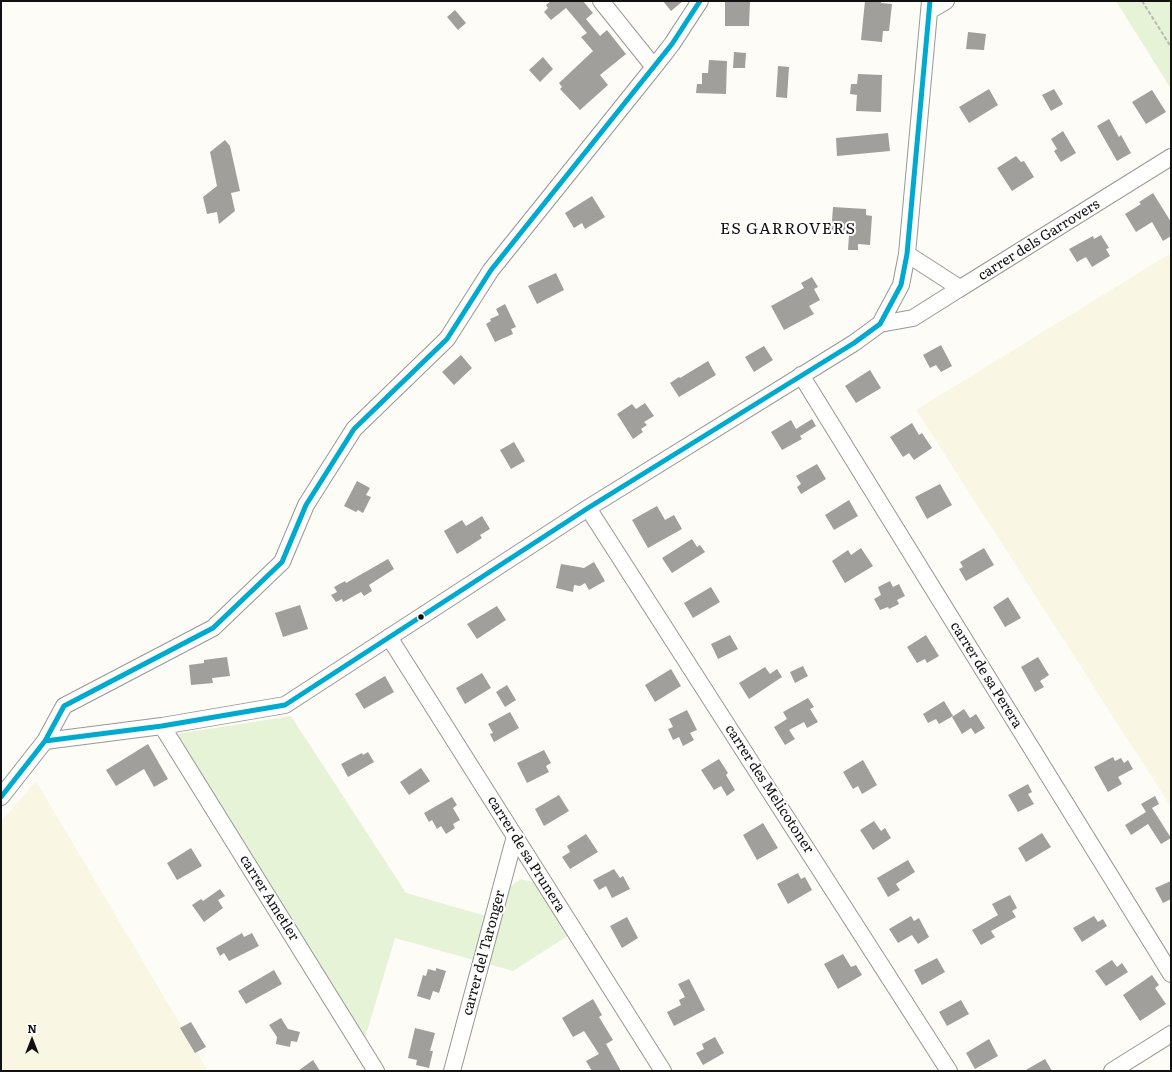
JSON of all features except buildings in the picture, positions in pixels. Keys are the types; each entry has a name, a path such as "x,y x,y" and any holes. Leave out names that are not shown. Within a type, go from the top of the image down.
{"street":[{"path":"601,1 654,67"},
{"path":"1,797 45,741 64,706 213,628 282,562 306,505 354,429 447,339 491,270 672,44 700,1"},
{"path":"45,741 162,726 285,705 588,508 854,343 880,324 901,285 907,254 930,6 946,1"},
{"name":"carrer dels Garrovers","path":"880,324 913,318 1171,157"},
{"path":"907,254 959,289"},
{"name":"carrer de sa Perera","path":"801,375 1171,974"},
{"name":"carrer des Melicotoner","path":"588,508 949,1071"},
{"name":"carrer de sa Prunera","path":"389,637 663,1071"},
{"name":"carrer Ametler","path":"162,726 376,1071"},
{"name":"carrer del Taronger","path":"452,1071 515,836"},
{"path":"1112,1071 1171,1034"}],"path":[{"path":"1142,1 1171,47"}],"shaded area":[{"path":"1171,253 1171,807 916,410"},
{"path":"36,781 208,1071 1,1071 1,822"}],"green space":[{"path":"1116,1 1171,1 1171,89"},
{"path":"291,716 406,893 500,920 508,889 520,879 535,882 569,935 513,971 395,938 365,1038 177,734"}],"transit line":[{"path":"1,797 45,741 64,706 213,628 282,562 306,505 354,429 447,339 491,270 672,44 700,1"},
{"path":"45,741 162,726 285,705 588,508 854,343 880,324 901,285 907,254 930,1"}],"district":[{"name":"ES GARROVERS","path":"788,229"}]}
